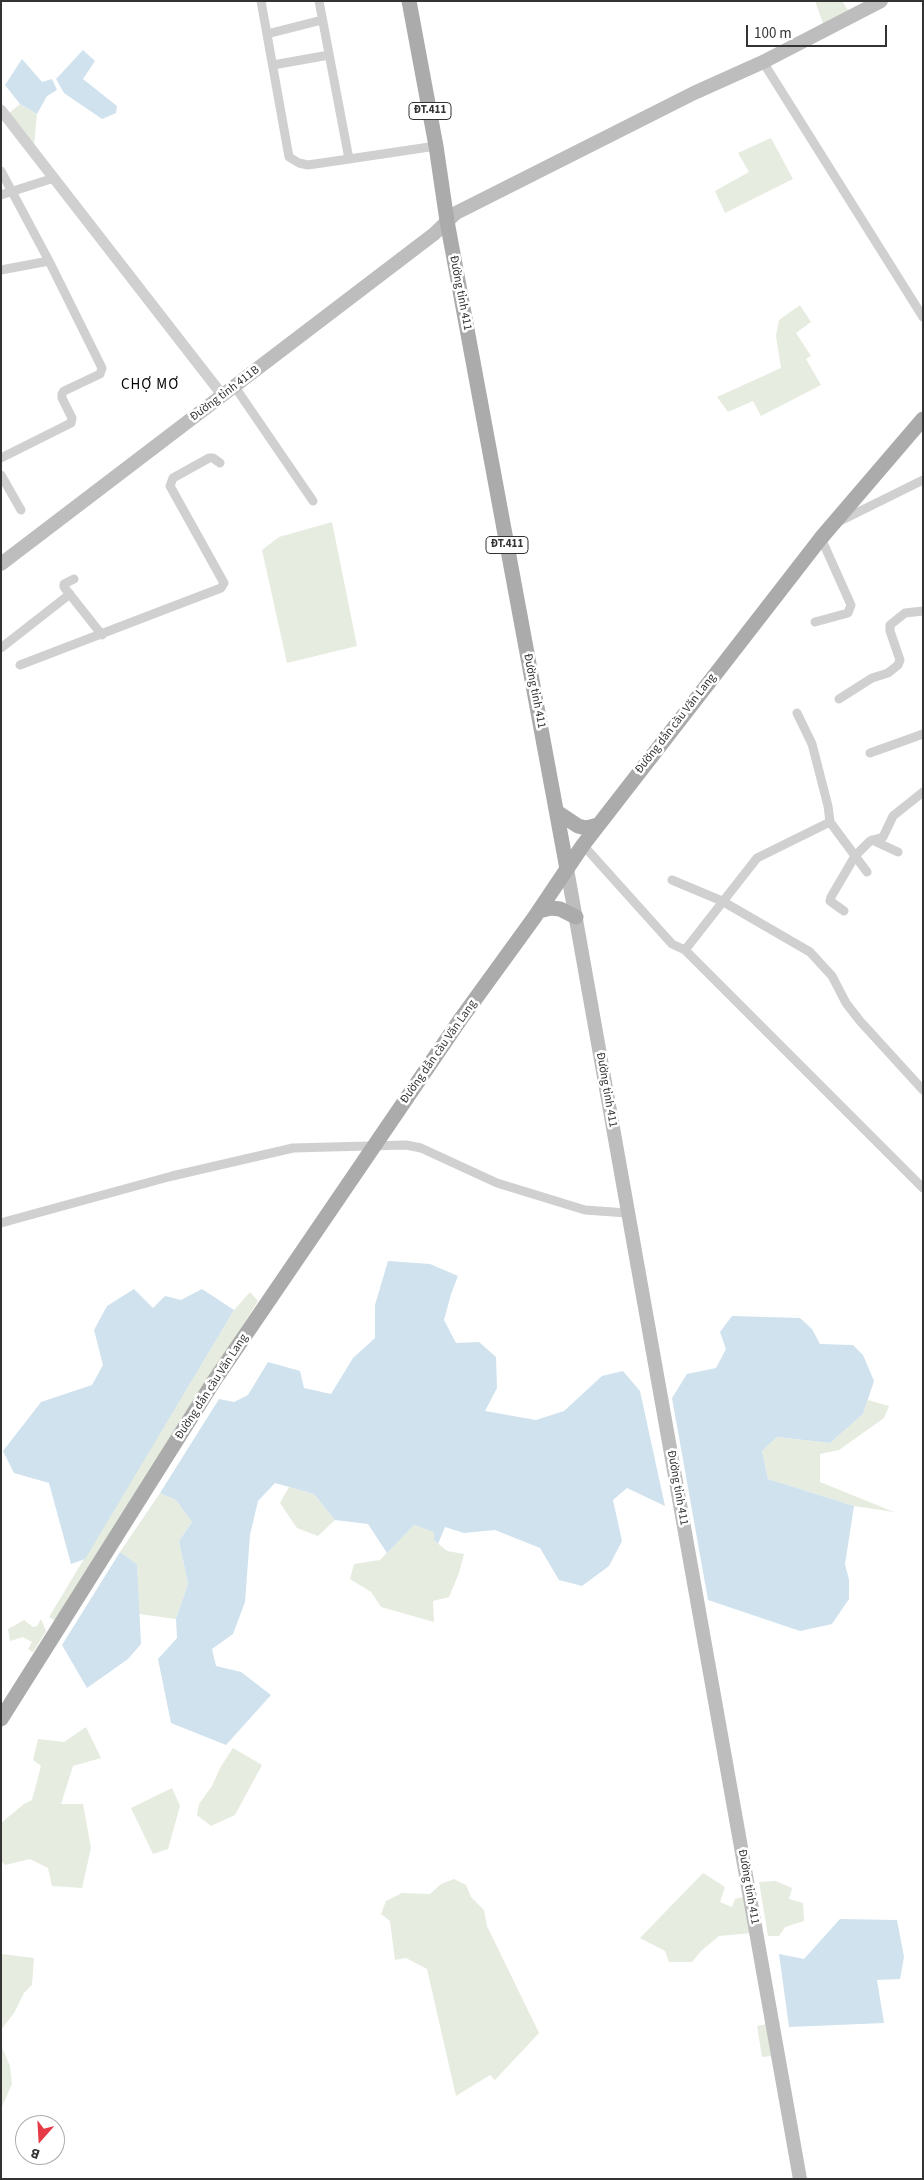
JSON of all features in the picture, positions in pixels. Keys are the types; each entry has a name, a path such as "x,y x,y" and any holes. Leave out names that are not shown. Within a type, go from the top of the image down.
{"main road":[{"name":"Đường tỉnh 411","path":"409,1 436,146 447,221 576,917 627,1213 800,2179"},
{"name":"Đường tỉnh 411B","path":"1,564 427,240 456,213 694,93 763,62 881,1"},
{"name":"Đường dẫn cầu Văn Lang","path":"1,1719 214,1381 460,1020 539,911 583,845 821,538 923,418"},
{"path":"556,812 578,826 586,828 598,825"},
{"path":"539,911 551,908 560,909 576,917"}],"street":[{"path":"261,1 289,157 299,164 308,165 436,146"},
{"path":"319,1 349,159"},
{"path":"268,34 322,20"},
{"path":"274,65 329,55"},
{"path":"763,62 923,317"},
{"path":"1,110 223,396"},
{"path":"1,171 49,261 102,368 102,372 64,391 62,394 62,398 72,418 71,423 1,458"},
{"path":"1,195 54,178"},
{"path":"1,270 49,261"},
{"path":"235,387 313,502"},
{"path":"20,665 218,590 223,586 224,583 170,486 173,478 209,458 213,458 220,463"},
{"path":"1,475 21,510"},
{"path":"833,525 923,480"},
{"path":"815,622 848,613 850,605 821,538"},
{"path":"74,579 64,586 102,635"},
{"path":"1,648 70,594"},
{"path":"839,699 872,678 888,673 898,665 900,660 890,625 905,614 923,611"},
{"path":"797,713 812,744 828,806 830,822 867,872"},
{"path":"870,753 923,734"},
{"path":"844,912 830,901 855,856 872,840 884,836 894,816 923,792"},
{"path":"685,950 758,858 830,822"},
{"path":"872,840 898,852"},
{"path":"583,845 672,944 685,950 923,1188"},
{"path":"672,880 722,901 810,952 832,976 846,1003 860,1021 923,1090"},
{"path":"1,1223 172,1176 293,1148 406,1145 422,1148 497,1183 585,1210 627,1213"}],"shaded area":[{"path":"815,1 842,1 851,15 824,26"},
{"path":"20,104 37,114 34,146 9,113"},
{"path":"771,138 793,179 725,213 715,191 749,172 738,153"},
{"path":"800,305 811,322 796,333 811,356 806,359 821,385 761,416 753,401 728,412 717,397 781,368 776,336 779,320"},
{"path":"332,522 357,646 287,663 262,550 279,537"},
{"path":"250,1292 258,1301 56,1621 49,1617 234,1310"},
{"path":"868,1400 889,1406 884,1418 839,1450 820,1454 820,1482 894,1512 854,1506 768,1479 762,1451 777,1437 830,1443 863,1414"},
{"path":"289,1487 314,1494 335,1520 318,1536 297,1528 280,1503"},
{"path":"160,1493 176,1500 192,1522 179,1541 188,1584 176,1619 139,1614 137,1564 120,1552"},
{"path":"414,1525 435,1532 434,1540 447,1551 464,1554 459,1573 449,1597 433,1601 434,1622 381,1607 371,1592 350,1579 354,1564 380,1560"},
{"path":"41,1619 46,1631 33,1652 28,1649 32,1642 23,1637 10,1641 8,1629 24,1620 33,1627 37,1626"},
{"path":"86,1727 101,1758 73,1766 61,1804 83,1804 91,1848 82,1888 52,1886 48,1868 30,1859 5,1865 1,1861 1,1823 24,1804 32,1800 41,1766 33,1760 38,1739 64,1742"},
{"path":"233,1748 262,1765 235,1815 211,1826 197,1815 199,1804 212,1786 220,1768"},
{"path":"172,1788 180,1806 168,1849 153,1854 131,1808"},
{"path":"703,1873 725,1887 720,1902 732,1907 735,1899 743,1897 751,1933 719,1936 701,1951 692,1962 669,1962 665,1951 640,1938"},
{"path":"454,1879 466,1885 471,1897 484,1910 487,1926 539,2033 495,2080 490,2075 456,2096 427,1969 406,1958 395,1960 390,1921 381,1914 386,1901 402,1893 430,1894 441,1884"},
{"path":"776,1881 792,1888 789,1899 803,1903 804,1921 785,1927 779,1936 768,1936 759,1882"},
{"path":"1,1954 34,1958 32,1985 24,1993 14,2013 1,2030"},
{"path":"767,2024 773,2056 762,2057 757,2026"},
{"path":"1,2045 10,2066 12,2084 1,2109"}],"water":[{"path":"83,50 95,61 83,79 117,106 116,113 102,119 64,93 56,79"},
{"path":"22,59 42,82 52,79 57,90 47,96 37,114 20,104 5,85"},
{"path":"388,1261 430,1264 458,1276 444,1320 456,1343 479,1342 496,1357 497,1388 485,1411 536,1420 564,1411 602,1376 623,1371 640,1391 665,1506 627,1488 613,1500 622,1541 609,1566 582,1586 559,1580 540,1548 495,1530 464,1533 445,1527 438,1544 434,1540 434,1532 414,1525 387,1553 368,1524 335,1520 314,1494 275,1483 258,1501 250,1535 245,1602 233,1634 212,1649 216,1666 241,1672 271,1695 226,1745 171,1723 158,1659 177,1638 176,1619 188,1584 179,1541 192,1522 176,1500 160,1493 219,1399 234,1402 248,1395 268,1362 300,1371 304,1388 331,1394 353,1358 375,1338 375,1305"},
{"path":"134,1289 153,1308 165,1296 181,1300 202,1289 234,1310 85,1559 71,1564 49,1483 14,1473 3,1451 41,1402 92,1385 103,1365 94,1330 107,1306"},
{"path":"732,1316 800,1318 812,1329 820,1344 853,1345 863,1355 874,1381 863,1414 830,1443 777,1437 762,1451 768,1479 854,1506 845,1564 849,1580 849,1599 832,1624 800,1631 708,1600 672,1398 687,1374 716,1368 726,1349 720,1332"},
{"path":"120,1552 137,1564 141,1644 128,1659 87,1688 62,1645"},
{"path":"840,1919 897,1920 904,1957 900,1979 877,1980 884,2023 789,2027 779,1954 804,1959"}],"district":[{"name":"CHỢ MƠ","path":"150,386"}]}
